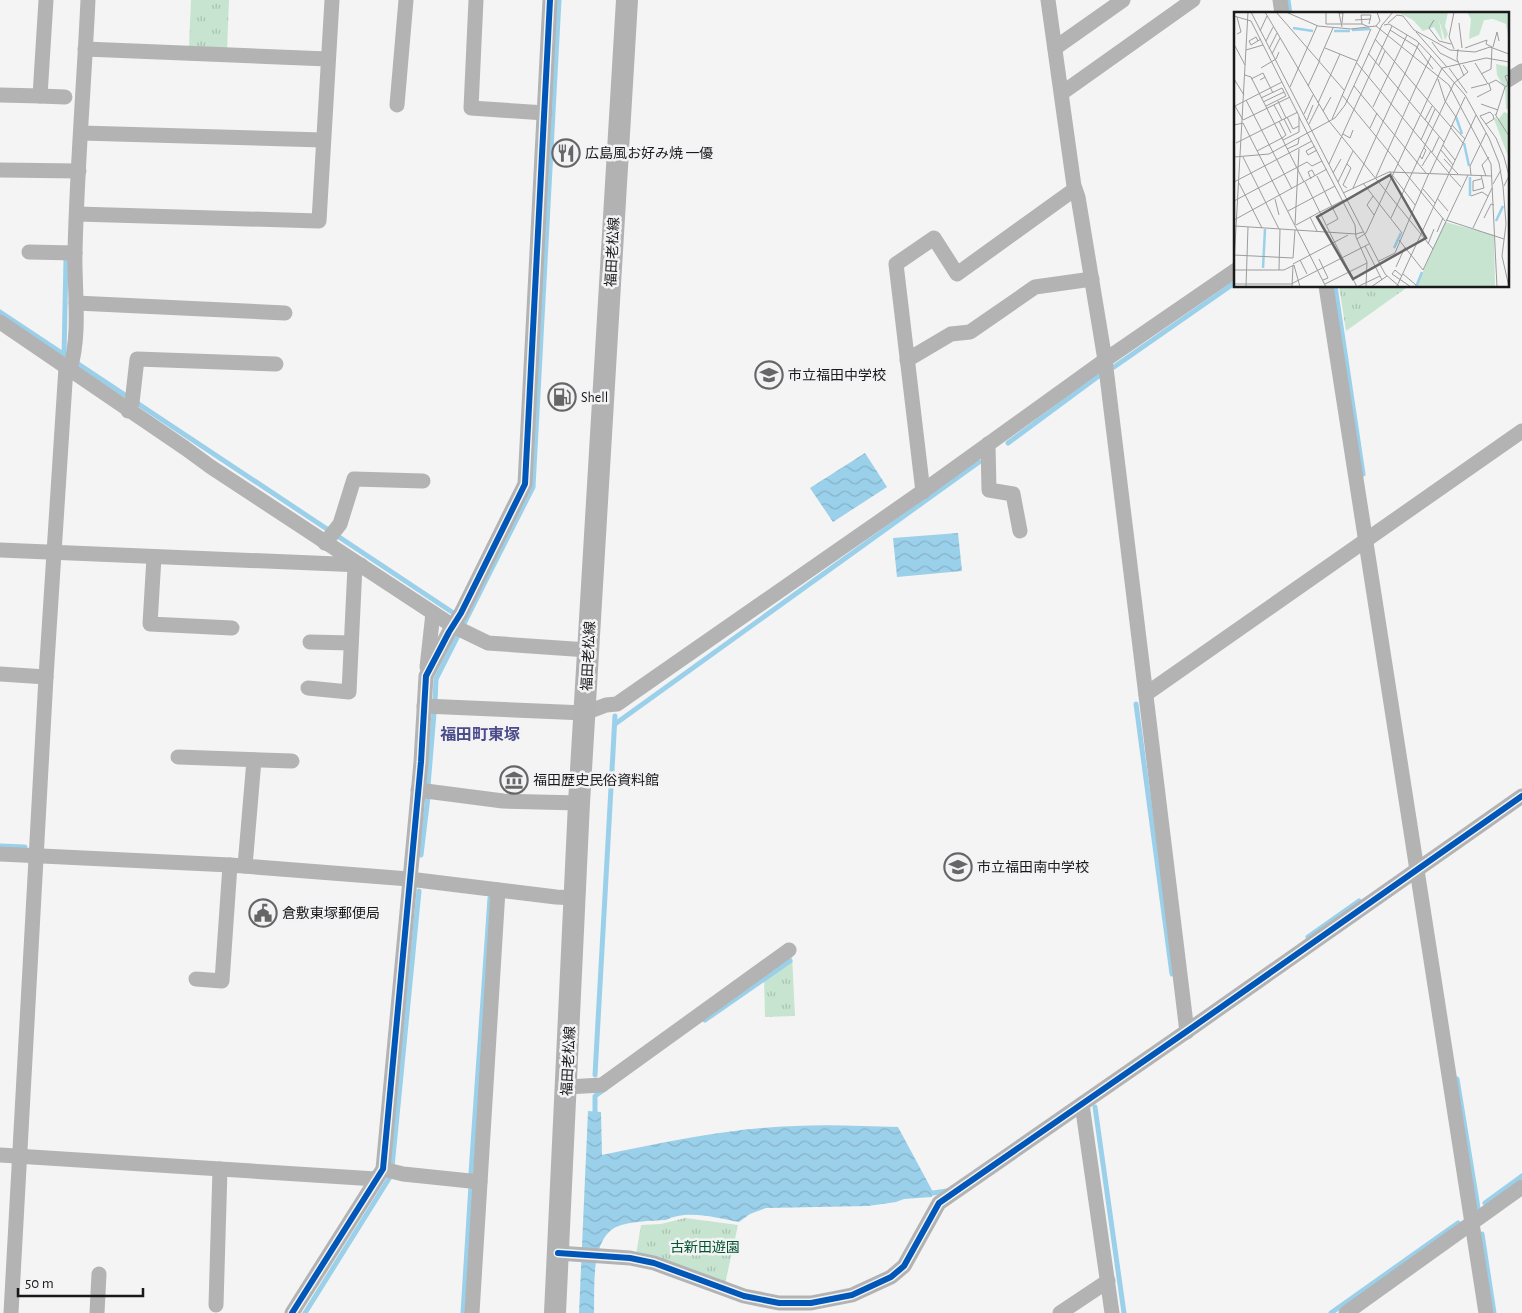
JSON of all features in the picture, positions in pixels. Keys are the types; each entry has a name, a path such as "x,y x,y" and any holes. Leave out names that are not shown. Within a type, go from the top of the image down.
{"main road":[{"name":"福田老松線","path":"555,1313 579,803 627,0"}],"street":[{"path":"40,96 46,0"},
{"path":"11,1313 54,552 76,303 75,253 88,0"},
{"path":"77,214 319,221 332,0"},
{"path":"397,105 406,0"},
{"path":"476,0 471,108 545,112"},
{"path":"426,676 459,624 525,484 550,0"},
{"path":"1048,0 1075,189 1078,197 1105,360 1187,1032"},
{"path":"1054,48 1123,0"},
{"path":"1062,93 1193,0"},
{"path":"85,49 328,59"},
{"path":"1510,79 1522,71"},
{"path":"0,95 65,97"},
{"path":"81,133 324,140"},
{"path":"0,170 79,171"},
{"path":"923,492 896,264 934,238 957,274 1075,189"},
{"path":"28,252 75,253"},
{"path":"424,706 585,713 606,705 617,704 923,492 1105,360 1234,271"},
{"path":"907,360 951,334 970,332 1035,287 1092,279"},
{"path":"1326,288 1486,1313"},
{"path":"76,303 285,313"},
{"path":"0,322 70,363 131,404 329,538 358,566 432,613 459,624 488,643 588,650"},
{"path":"131,404 137,359 276,364"},
{"path":"1146,694 1522,431"},
{"path":"988,444 989,490 1013,494 1020,531"},
{"path":"329,538 340,524 354,479 423,481"},
{"path":"0,550 358,566"},
{"path":"154,557 150,624 232,628"},
{"path":"308,688 349,692 350,643 358,566"},
{"path":"292,1313 380,1174 418,790 432,613"},
{"path":"310,642 350,643"},
{"path":"0,674 46,677"},
{"path":"178,757 292,761"},
{"path":"245,866 254,760"},
{"path":"418,790 503,801 579,803"},
{"path":"558,1253 630,1258 654,1264 744,1296 780,1303 811,1303 852,1295 891,1277 904,1266 939,1203 1187,1032 1522,796"},
{"path":"0,854 245,866 409,879 574,898"},
{"path":"196,979 222,980 230,865"},
{"path":"472,1313 498,890"},
{"path":"567,1087 602,1085 788,950"},
{"path":"1082,1104 1112,1313"},
{"path":"0,1155 220,1169 403,1174 480,1182"},
{"path":"216,1305 220,1169"},
{"path":"1346,1313 1522,1187"},
{"path":"96,1313 99,1274"},
{"path":"1060,1313 1108,1281"}],"green space":[{"path":"191,0 229,0 227,49 189,47"},
{"path":"1339,288 1406,288 1346,331"},
{"path":"792,956 795,1016 765,1017 764,977"},
{"name":"古新田遊園","path":"685,1218 738,1225 725,1284 636,1255 641,1225 661,1224"}],"water":[{"path":"865,453 887,487 833,522 810,488"},
{"path":"958,533 962,571 897,577 893,538"},
{"path":"588,1111 601,1112 602,1155 698,1136 770,1127 846,1125 898,1127 933,1192 932,1197 904,1199 868,1206 766,1208 750,1214 739,1222 712,1217 683,1215 666,1220 622,1225 608,1233 598,1254 594,1313 579,1313"}],"waterway":[{"path":"435,703 436,679 533,487 559,0"},
{"path":"1288,0 1290,12"},
{"path":"64,356 66,259"},
{"path":"1114,367 1234,283"},
{"path":"1335,288 1363,474"},
{"path":"0,312 458,616"},
{"path":"1008,443 1100,375"},
{"path":"615,724 979,462"},
{"path":"1136,704 1172,974"},
{"path":"428,786 434,713"},
{"path":"595,1075 615,716"},
{"path":"421,855 428,797"},
{"path":"0,846 25,847"},
{"path":"392,1167 419,891"},
{"path":"471,1173 490,898"},
{"path":"1308,937 1359,901"},
{"path":"705,1020 790,961"},
{"path":"1457,1079 1478,1208"},
{"path":"595,1118 595,1096 605,1089"},
{"path":"1095,1107 1124,1313"},
{"path":"1485,1203 1522,1176"},
{"path":"305,1313 390,1177"},
{"path":"463,1313 471,1185"},
{"path":"933,1193 947,1191"},
{"path":"1331,1313 1458,1223"},
{"path":"1482,1234 1494,1313"}],"cycle path":[{"path":"292,1313 383,1169 421,762 426,676 461,613 525,484 550,0"},
{"path":"558,1253 630,1258 654,1263 744,1296 779,1303 811,1303 852,1295 891,1277 904,1266 939,1203 1522,796"}],"place":[{"name":"広島風お好み焼 一優","path":"566,153"},
{"name":"市立福田中学校","path":"769,375"},
{"name":"Shell","path":"562,397"},
{"name":"福田歴史民俗資料館","path":"514,780"},
{"name":"市立福田南中学校","path":"958,867"},
{"name":"倉敷東塚郵便局","path":"263,913"}],"district":[{"name":"福田町東塚","path":"480,734"}]}
